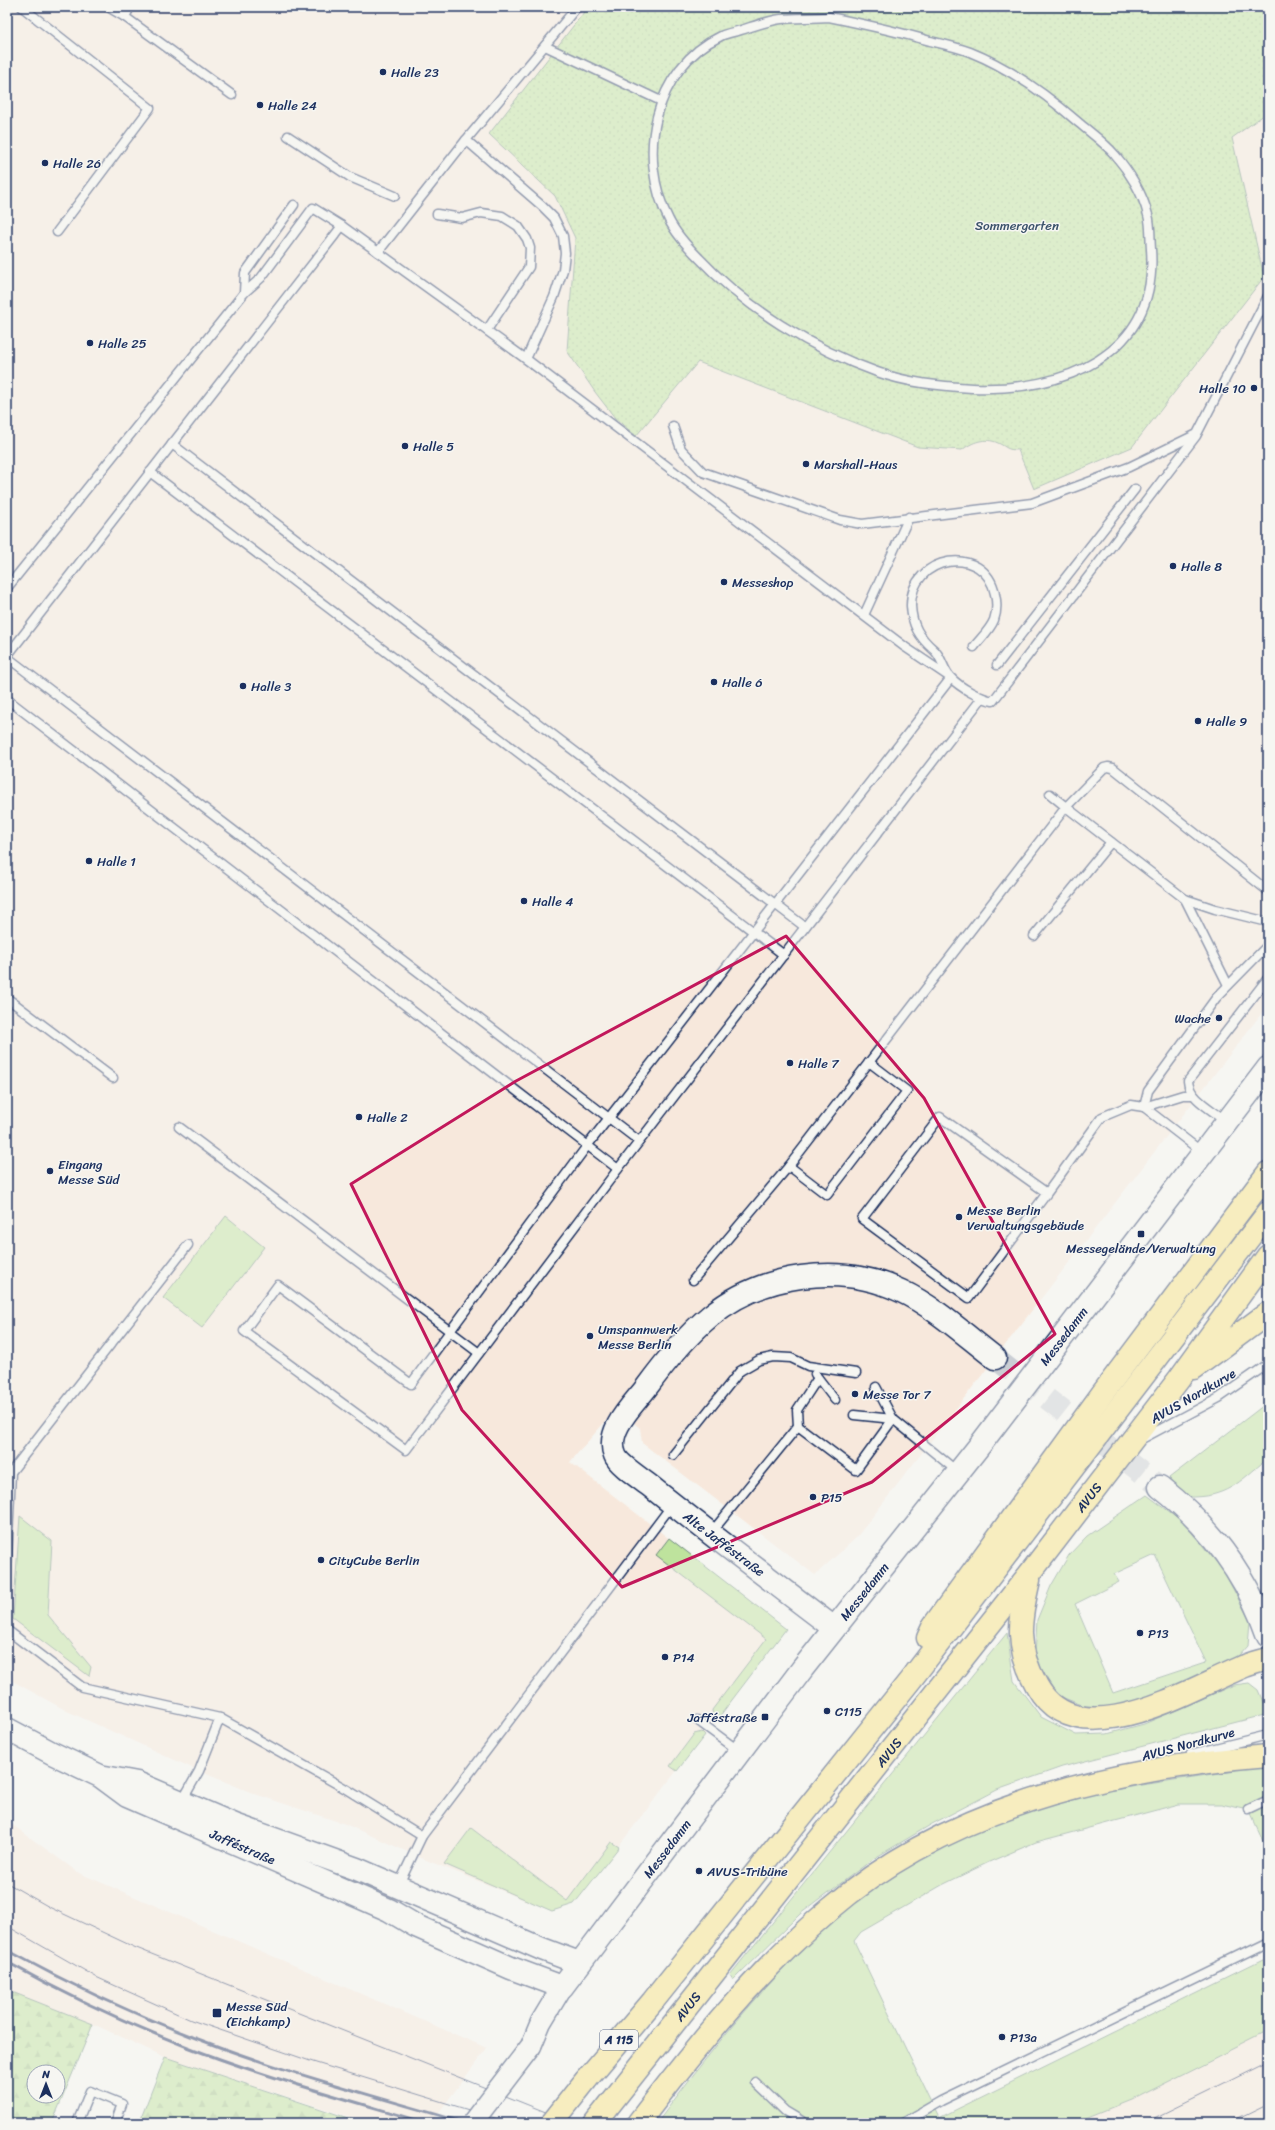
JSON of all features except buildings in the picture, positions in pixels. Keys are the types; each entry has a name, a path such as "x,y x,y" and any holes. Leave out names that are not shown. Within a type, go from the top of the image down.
{"highway":[{"path":"912,1678 934,1625 1102,1394 1268,1173"},
{"path":"912,1678 1268,1213"},
{"name":"AVUS","path":"594,2123 1031,1572 1179,1379 1268,1256"},
{"path":"1179,1379 1268,1313"},
{"path":"1031,1572 1021,1615 1020,1641 1028,1671 1039,1690 1053,1706 1073,1717 1101,1719 1130,1714 1165,1702 1246,1665 1268,1659"},
{"name":"A 115","path":"552,2123 912,1678"},
{"path":"641,2119 734,2004 770,1965 830,1908 882,1870 911,1852 973,1822 1039,1797 1114,1778 1231,1752 1268,1756"}],"main road":[{"name":"Messedamm","path":"562,1987 739,1751 834,1628 959,1473 1226,1121 1268,1068"},
{"name":"Alte Jafféstraße","path":"834,1628 673,1504 616,1458 613,1442 617,1426 670,1356 685,1339 710,1316 733,1300 758,1288 786,1279 815,1276 846,1276 880,1283 923,1303 995,1358"},
{"path":"1160,1487 1184,1506 1226,1552 1250,1592 1268,1636"},
{"name":"Jafféstraße","path":"7,1729 52,1754 100,1776 127,1796 389,1910 416,1926 511,1968 562,1987"},
{"name":"Jafféstraße","path":"100,1776 137,1783 235,1825 357,1869 542,1949 579,1963"},
{"path":"389,1910 398,1886"}],"street":[{"name":"Messedamm","path":"472,2123 531,2046 541,2022 562,1987"}],"lane":[{"path":"22,7 150,108 57,232"},
{"path":"108,7 125,17 232,95"},
{"path":"125,17 130,7"},
{"path":"378,252 466,140 577,7"},
{"path":"829,17 879,27 969,51 1019,77 1051,99 1114,152 1134,182 1148,215 1152,270 1142,311 1120,346 1081,370 1037,385 983,388 932,386 880,373 837,356 755,309 716,277 689,248 670,222 657,191 652,155 655,125 661,101 673,76 699,50 721,35 777,19 829,17"},
{"path":"545,46 661,101"},
{"path":"288,136 350,177 395,196"},
{"path":"466,140 542,206 554,218 563,236 565,253 564,270 554,297 526,359"},
{"path":"244,293 245,273 294,205"},
{"path":"7,588 244,293 261,278 313,208 342,226 487,330 864,616 951,678 982,698 993,700 1197,434 1268,296"},
{"path":"437,214 462,218 481,213 502,216 518,226 527,239 530,248 529,266 487,330"},
{"path":"342,226 7,657 640,1141"},
{"path":"673,426 681,449 703,472 840,520 862,524 1032,503 1129,467 1197,434"},
{"path":"172,444 805,927"},
{"path":"150,472 784,955"},
{"path":"997,665 1135,489"},
{"path":"864,616 909,517"},
{"path":"951,678 937,652 922,640 912,620 911,597 916,585 922,575 943,563 957,561 970,563 988,576 994,586 996,599 995,617 993,622 974,647"},
{"path":"951,678 609,1117 411,1384 278,1285 244,1331 406,1450 618,1169 982,698"},
{"path":"7,699 618,1169"},
{"path":"693,1280 789,1166 1066,807 1104,768 1113,768 1268,891"},
{"path":"1050,794 1185,899 1215,909 1268,922"},
{"path":"1034,936 1111,842"},
{"path":"1185,899 1228,985"},
{"path":"1144,1107 1148,1091 1228,985 1268,945"},
{"path":"1226,1121 1192,1095 1188,1089 1188,1081 1268,978"},
{"path":"7,998 113,1078"},
{"path":"789,1166 827,1195 907,1091 869,1062"},
{"path":"1047,1194 940,1117 862,1219 969,1298 1047,1194 1102,1117 1131,1105 1144,1107 1183,1095 1192,1095"},
{"path":"1144,1107 1203,1152"},
{"path":"179,1127 479,1352"},
{"path":"7,1562 11,1472 188,1246"},
{"path":"673,1455 740,1372 759,1360 773,1357 791,1358 808,1366 856,1373"},
{"name":"AVUS Nordkurve","path":"1128,1447 1220,1398 1268,1364"},
{"path":"808,1366 835,1400"},
{"path":"711,1533 798,1426 797,1410 803,1398 818,1378"},
{"path":"876,1387 894,1419 959,1473"},
{"path":"854,1415 894,1419"},
{"path":"798,1426 856,1470 894,1419"},
{"path":"744,1492 752,1497"},
{"path":"398,1886 422,1836 673,1504"},
{"path":"7,1630 82,1687 220,1718 346,1789 422,1836"},
{"path":"181,1802 199,1771 220,1718"},
{"path":"697,1720 739,1751"},
{"name":"AVUS Nordkurve","path":"1231,1752 1268,1735"},
{"path":"1249,1810 1268,1801"},
{"path":"903,2123 941,2101 1268,1942"},
{"path":"755,2082 785,2111 805,2123"},
{"path":"77,2123 90,2091 122,2104 115,2123"}],"highlighted area":[{"path":"786,936 924,1098 1055,1334 872,1482 622,1587 462,1410 351,1184 516,1081"}],"shaded area":[{"path":"7,7 1268,7 1268,1005 856,1538 815,1575 642,1443 640,1428 616,1409 570,1462 786,1629 574,1904 552,1911 426,1860 345,1824 255,1794 199,1771 67,1711 7,1678"},
{"path":"7,1821 79,1873 487,2048 431,2123 368,2123 165,2057 93,2024 9,1991 7,1990"},
{"path":"1268,2031 1268,2123 1074,2123 1131,2100"}],"green space":[{"name":"Sommergarten","path":"588,7 1268,7 1268,112 1232,138 1264,277 1132,447 1034,489 1018,450 1009,449 988,440 979,441 962,450 918,447 698,362 636,436 615,418 567,351 575,238 555,196 489,134"},
{"path":"226,1216 264,1247 202,1328 163,1298"},
{"path":"1268,1402 1268,1458 1240,1482 1222,1492 1200,1497 1186,1497 1169,1478"},
{"path":"1147,1495 1182,1521 1223,1570 1250,1621 1248,1645 1231,1664 1125,1708 1087,1707 1059,1696 1043,1677 1035,1656 1037,1620 1051,1586 1069,1555 1087,1536","holes":["1155,1555 1206,1662 1113,1693 1075,1604 1119,1582 1114,1574"]},
{"path":"20,1516 52,1541 48,1615 91,1667 89,1676 13,1619"},
{"path":"669,1538 786,1629 716,1721 713,1718 712,1710 766,1639 656,1555"},
{"path":"1007,1633 1014,1681 1041,1717 1076,1735 1107,1734 1144,1724 1234,1685 1249,1683 1258,1690 1268,1714 1062,1767 997,1790 932,1824 873,1859 800,1914 733,1980 730,1975"},
{"path":"702,1732 705,1735 677,1771 670,1766 694,1734"},
{"path":"1265,1766 1268,1781 1268,1851 1249,1810 1221,1804 1179,1804 1036,1842 989,1862 942,1885 861,1932 854,1941 939,2118 1268,1956 1268,2031 1131,2100 1074,2123 657,2123 728,2031 780,1973 835,1919 868,1891 912,1863 979,1828 1032,1809 1061,1801 1148,1784"},
{"path":"471,1828 567,1901 611,1842 619,1847 574,1904 552,1911 444,1864"},
{"path":"7,1990 93,2024 66,2089 66,2064 26,2064 26,2104 60,2104 52,2123 7,2123"},
{"path":"165,2057 354,2120 358,2123 139,2123"}],"tunnel":[{"path":"995,1358 1160,1487"}],"tram line":[{"path":"7,1883 51,1908 134,1947 573,2123"},
{"path":"7,1926 96,1977 191,2020 313,2062 511,2123"},
{"path":"1144,2123 1268,2062"},
{"path":"1227,2123 1268,2103"}],"railway":[{"path":"7,1950 59,1978 194,2038 252,2059 466,2123"},
{"path":"7,1962 94,2007 185,2046 275,2078 427,2123"}],"place":[{"name":"Halle 23","path":"383,72"},
{"name":"Halle 24","path":"260,105"},
{"name":"Halle 26","path":"45,163"},
{"name":"Halle 25","path":"90,343"},
{"name":"Halle 10","path":"1254,388"},
{"name":"Halle 5","path":"405,446"},
{"name":"Marshall-Haus","path":"806,464"},
{"name":"Halle 8","path":"1173,566"},
{"name":"Messeshop","path":"724,582"},
{"name":"Halle 6","path":"714,682"},
{"name":"Halle 3","path":"243,686"},
{"name":"Halle 9","path":"1198,721"},
{"name":"Halle 1","path":"89,861"},
{"name":"Halle 4","path":"524,901"},
{"name":"Wache","path":"1219,1018"},
{"name":"Halle 7","path":"790,1063"},
{"name":"Halle 2","path":"359,1117"},
{"name":"Eingang Messe Süd","path":"50,1171"},
{"name":"Messe Berlin Verwaltungsgebäude","path":"959,1217"},
{"name":"Messegelände/Verwaltung","path":"1141,1234"},
{"name":"Umspannwerk Messe Berlin","path":"590,1336"},
{"name":"Messe Tor 7","path":"855,1394"},
{"name":"P15","path":"813,1497"},
{"name":"CityCube Berlin","path":"321,1560"},
{"name":"P13","path":"1140,1633"},
{"name":"P14","path":"665,1657"},
{"name":"C115","path":"827,1711"},
{"name":"Jafféstraße","path":"765,1717"},
{"name":"AVUS-Tribüne","path":"699,1871"},
{"name":"Messe Süd (Eichkamp)","path":"217,2013"},
{"name":"P13a","path":"1002,2037"}]}
